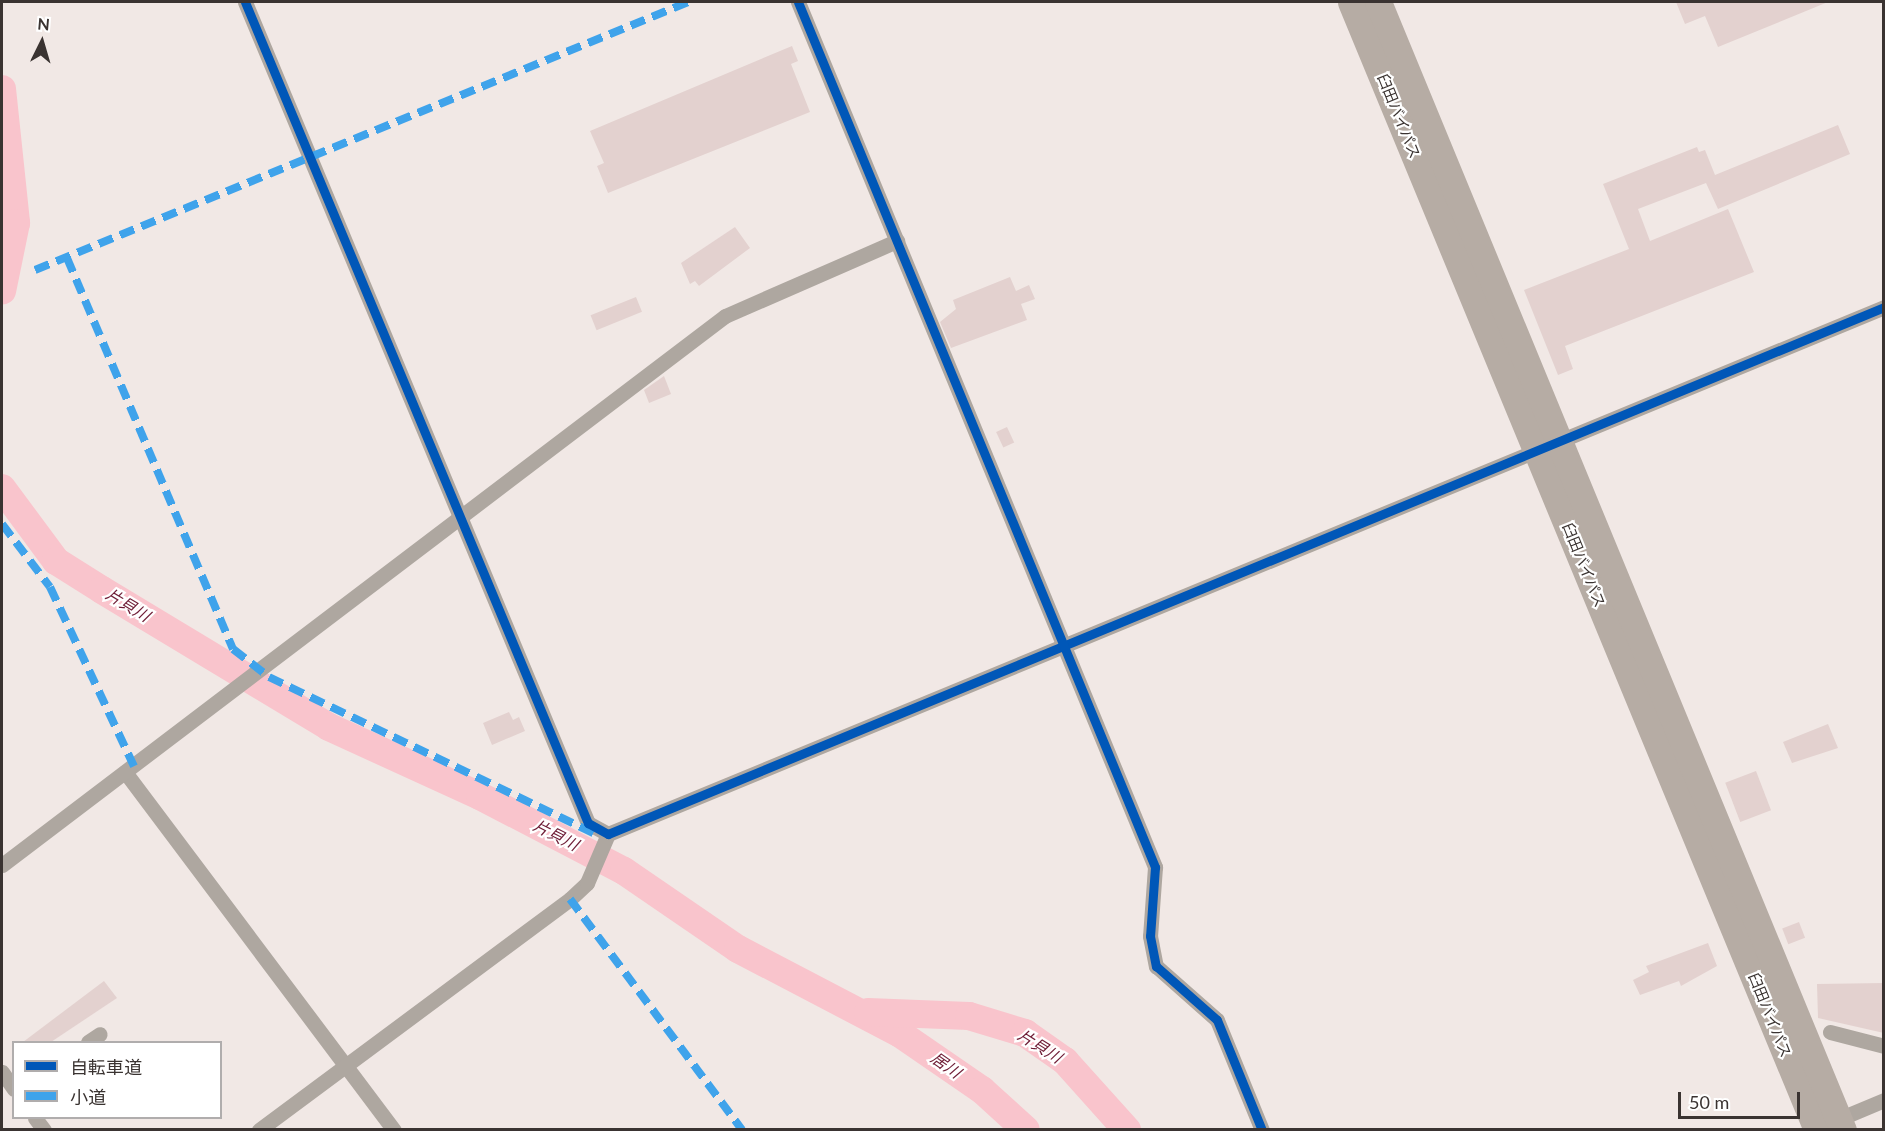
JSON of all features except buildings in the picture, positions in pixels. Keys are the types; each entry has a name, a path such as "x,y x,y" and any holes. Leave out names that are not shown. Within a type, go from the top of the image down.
{"highway":[{"name":"臼田バイパス","path":"1351,2 1548,447"},
{"name":"臼田バイパス","path":"1378,2 1548,447 1827,1127"}],"street":[{"path":"245,2 459,519 588,823 607,840"},
{"path":"798,2 1155,867 1150,936 1156,966 1217,1020 1262,1130"},
{"path":"2,865 725,316 897,241"},
{"path":"259,1130 570,899 592,873 607,840 1063,646 1884,307"},
{"path":"125,772 394,1130"},
{"path":"1830,1032 1884,1046"},
{"path":"2,1072 12,1086"},
{"path":"1827,1127 1884,1100"}],"waterway":[{"name":"片貝川","path":"2,89 16,223 2,291"},
{"name":"片貝川","path":"2,488 56,561 102,590 329,727 480,796 624,871 738,949 899,1033 982,1090 1026,1130"},
{"name":"片貝川","path":"868,1012 969,1016 1025,1033 1065,1061 1127,1130"}],"marked path":[{"path":"35,270 688,2"},
{"path":"67,258 233,649 269,677 593,833"},
{"path":"2,524 50,587 134,766"},
{"path":"570,899 742,1130"}],"cycle path":[{"path":"245,2 588,823 608,834 1884,307"},
{"path":"798,2 1155,867 1150,936 1156,966 1217,1020 1262,1130"}],"water label":[{"name":"居川","path":"946,1065"}]}
